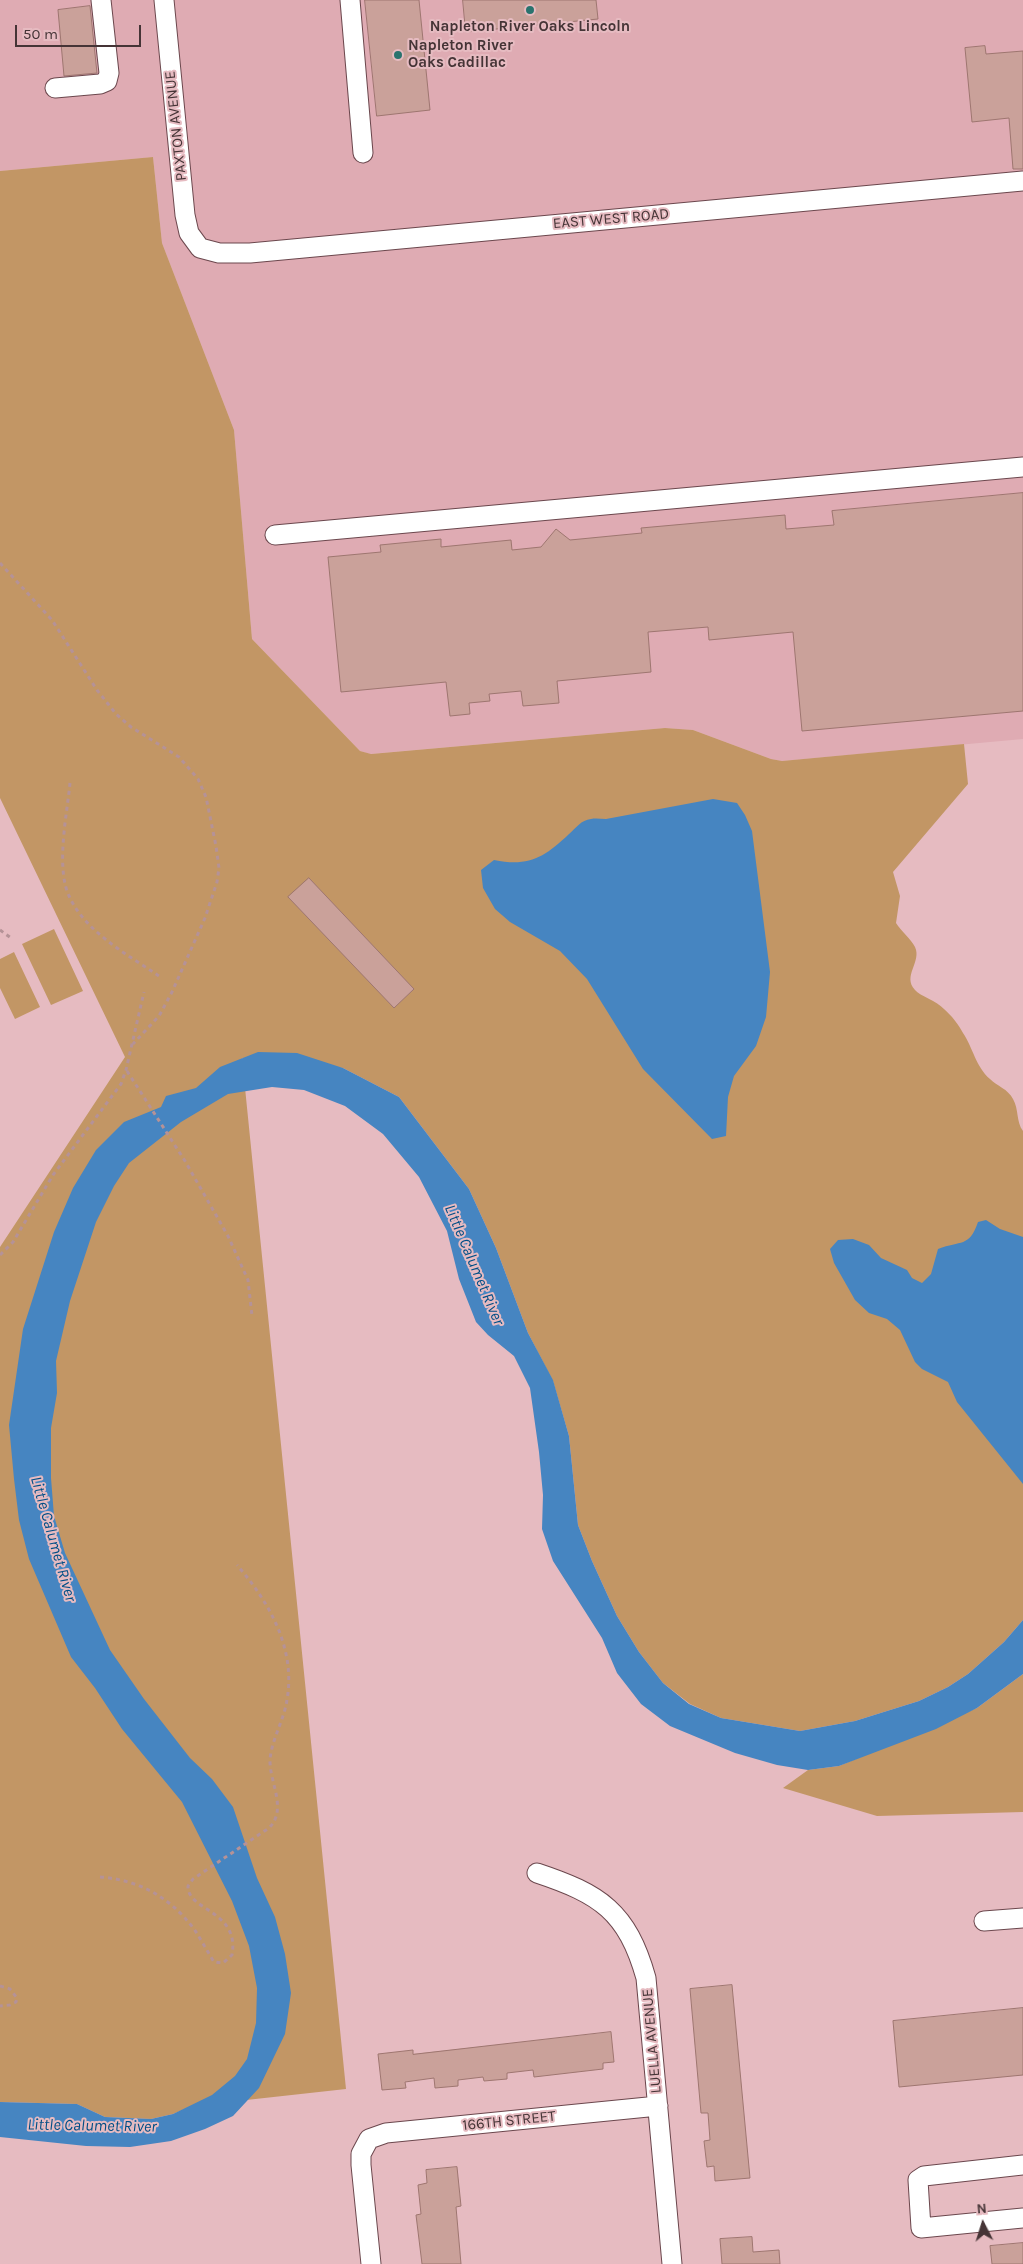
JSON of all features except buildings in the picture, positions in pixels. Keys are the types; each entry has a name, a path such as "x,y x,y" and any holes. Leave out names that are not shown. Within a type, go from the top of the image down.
{"street":[{"path":"55,88 100,84 107,81 108,73 101,0"},
{"name":"PAXTON AVENUE","path":"164,0 184,215 189,232 200,248"},
{"path":"350,0 363,153"},
{"name":"EAST WEST ROAD","path":"200,248 219,253 250,253 1023,181"},
{"path":"275,535 1023,467"},
{"name":"LUELLA AVENUE","path":"537,1873 565,1882 595,1896 627,1930 640,1955 646,1978 672,2264"},
{"path":"984,1921 1023,1918"},
{"name":"166TH STREET","path":"371,2264 361,2165 364,2145 369,2139 386,2132 658,2106"},
{"path":"1023,2166 924,2176 918,2180 921,2228 1023,2218"}],"path":[{"path":"0,563 52,620 97,690 116,714 131,727 184,762 198,779 206,797 219,868 217,882 205,918 172,992 159,1016 133,1044"},
{"path":"70,783 64,847 64,868 70,898 93,928 160,976"},
{"path":"0,931 11,938"},
{"path":"0,1255 17,1236 53,1175 121,1084 133,1044 144,992"},
{"path":"126,1070 185,1161 228,1236 248,1280 252,1316"},
{"path":"100,1877 133,1882 150,1889 167,1901 195,1931 214,1962 222,1963 232,1955 233,1940 223,1921 212,1911 193,1901 189,1895 188,1886 193,1879 269,1828 276,1819 278,1802 270,1773 270,1757 287,1700 286,1656 275,1619 253,1584 237,1565"},
{"path":"0,1986 10,1989 17,1998 16,2002 10,2005 0,2006"}],"shaded area":[{"path":"0,0 1023,0 1023,739 782,761 771,759 693,730 665,728 370,754 360,751 252,639 234,430 162,243 153,157 0,171"},
{"path":"153,157 162,243 234,430 252,639 360,751 371,754 665,728 693,730 771,759 782,761 964,744 968,784 893,872 900,896 896,923 915,947 916,958 911,979 915,990 941,1006 955,1020 985,1074 1013,1099 1019,1124 1023,1131 1023,1620 1004,1642 968,1674 948,1687 919,1701 855,1721 800,1731 721,1718 690,1704 663,1683 639,1652 617,1616 592,1561 578,1525 569,1436 553,1381 528,1333 496,1248 469,1189 399,1097 343,1068 242,1058 346,2089 192,2106 173,2114 151,2119 105,2117 77,2104 0,2102 0,1247 125,1057 0,798 0,171"},
{"path":"54,929 83,991 51,1005 22,944"},
{"path":"14,952 40,1007 15,1019 0,988 0,959"},
{"path":"1023,1674 1023,1812 877,1816 783,1788 808,1770 839,1766 977,1708"}],"water":[{"path":"713,799 737,803 752,831 770,972 766,1017 756,1046 734,1076 728,1097 726,1136 712,1139 643,1069 587,979 560,951 510,922 495,909 483,888 481,870 494,860 517,862 535,859 552,849 587,820 606,819"},
{"name":"Little Calumet River","path":"258,1052 297,1053 343,1068 399,1097 469,1189 496,1248 528,1333 553,1380 569,1436 578,1525 592,1561 617,1616 639,1652 663,1683 689,1704 721,1718 800,1731 855,1721 919,1701 948,1687 968,1674 1004,1642 1023,1620 1023,1674 977,1708 936,1729 839,1766 808,1770 777,1765 735,1753 670,1726 641,1704 617,1673 602,1638 553,1561 542,1529 543,1495 530,1388 514,1356 488,1335 476,1322 459,1279 447,1231 419,1177 383,1134 345,1106 304,1090 272,1087 228,1094 181,1122 129,1163 114,1186 96,1222 70,1301 56,1361 57,1393 51,1428 51,1478 54,1516 65,1553 110,1650 144,1699 190,1758 212,1779 233,1807 257,1878 275,1917 285,1954 291,1993 285,2034 259,2088 233,2116 205,2129 171,2141 130,2147 86,2146 0,2137 0,2102 77,2104 105,2117 151,2119 173,2114 212,2095 235,2076 247,2059 256,2023 257,1988 249,1946 232,1901 182,1802 122,1729 95,1688 71,1657 29,1559 19,1520 9,1425 23,1329 54,1232 73,1188 96,1150 124,1122 161,1107 166,1096 196,1088 220,1067"},
{"path":"986,1220 1000,1229 1023,1237 1023,1484 957,1402 948,1382 922,1369 915,1362 900,1330 887,1319 869,1313 855,1300 834,1263 830,1249 838,1240 853,1239 869,1245 881,1258 907,1270 912,1278 922,1283 931,1274 938,1249 967,1240 975,1230 978,1222"}],"place":[{"name":"Napleton River Oaks Lincoln","path":"530,10"},
{"name":"Napleton River Oaks Cadillac","path":"398,55"}]}
